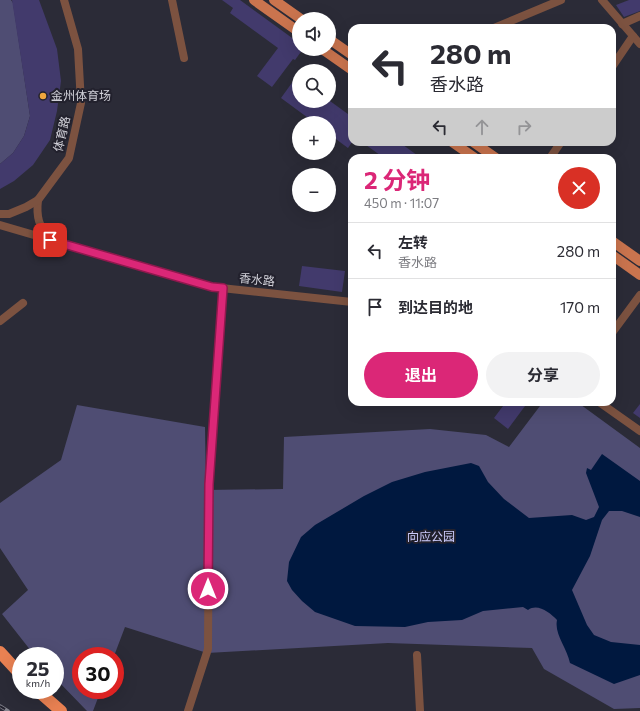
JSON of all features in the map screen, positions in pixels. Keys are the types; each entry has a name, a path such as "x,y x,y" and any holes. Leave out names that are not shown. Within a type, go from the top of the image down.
{"highway":[{"path":"0,652 12,665"},
{"path":"47,699 61,711"}],"main road":[{"path":"254,0 292,27"},
{"path":"274,0 292,13"},
{"path":"336,44 348,52"},
{"path":"332,56 348,67"},
{"path":"458,146 469,154"},
{"path":"479,146 490,154"},
{"path":"616,244 640,261"},
{"path":"616,258 640,275"}],"street":[{"name":"体育路","path":"0,214 9,214 38,200 69,158 80,103 78,49 64,0"},
{"path":"172,0 184,58"},
{"path":"504,24 561,0"},
{"path":"602,0 640,44"},
{"path":"622,24 640,16"},
{"path":"616,61 633,36"},
{"path":"38,200 36,215 41,229 50,240"},
{"name":"香水路","path":"0,225 212,287 348,302"},
{"path":"188,711 208,649 209,484 223,288"},
{"path":"616,328 640,295"},
{"path":"0,321 23,304"},
{"path":"605,406 640,431"},
{"path":"417,655 420,711"}],"green space":[{"path":"0,0 11,0 13,3 30,116 24,136 13,153 0,164"},
{"name":"向应公园","path":"77,405 205,427 206,490 283,489 284,437 430,429 486,435 509,447 540,406 582,406 640,448 640,708 614,709 544,669 532,648 388,643 207,653 125,627 117,647 72,647 72,696 64,687 64,647 28,647 2,614 28,590 0,548 0,503 61,460"},
{"name":"向应公园","path":"75,699 98,699 93,711 87,711"}],"water":[{"path":"602,454 640,481 640,517 622,511 609,511 602,520 590,556 572,590 587,625 594,635 611,642 640,645 640,675 614,684 570,663 557,631 557,620 540,608 532,608 528,610 523,607 483,611 462,620 428,622 405,627 355,626 315,612 292,590 287,581 289,562 301,537 315,525 364,496 392,482 425,472 471,463 479,466 488,482 504,499 529,518 572,515 586,520 594,517 599,507 586,473 587,468 591,470"}],"building":[{"name":"金州体育场","path":"12,0 39,0 57,49 61,81 57,111 50,140 33,165 14,181 0,189 0,164 13,153 24,136 30,116"},
{"path":"222,0 240,0 292,38 292,56 298,56 295,60 293,59 272,87 257,76 278,48 230,13 233,8"},
{"path":"629,0 640,0 640,11 624,17 616,5"},
{"path":"292,83 292,106 281,98"},
{"path":"336,105 348,114 348,146 349,146 348,148 336,139 336,116 305,116 295,108 336,108"},
{"path":"367,146 404,146 416,154 378,154"},
{"path":"302,266 345,271 342,292 299,286"},
{"path":"640,404 640,418 633,413"},
{"path":"503,406 525,406 508,429 494,418"}],"railway":[{"path":"0,706 8,711"}],"place":[{"name":"金州体育场","path":"43,96"}],"route":[{"path":"50,240 212,287 223,288 209,484 208,589"}]}
